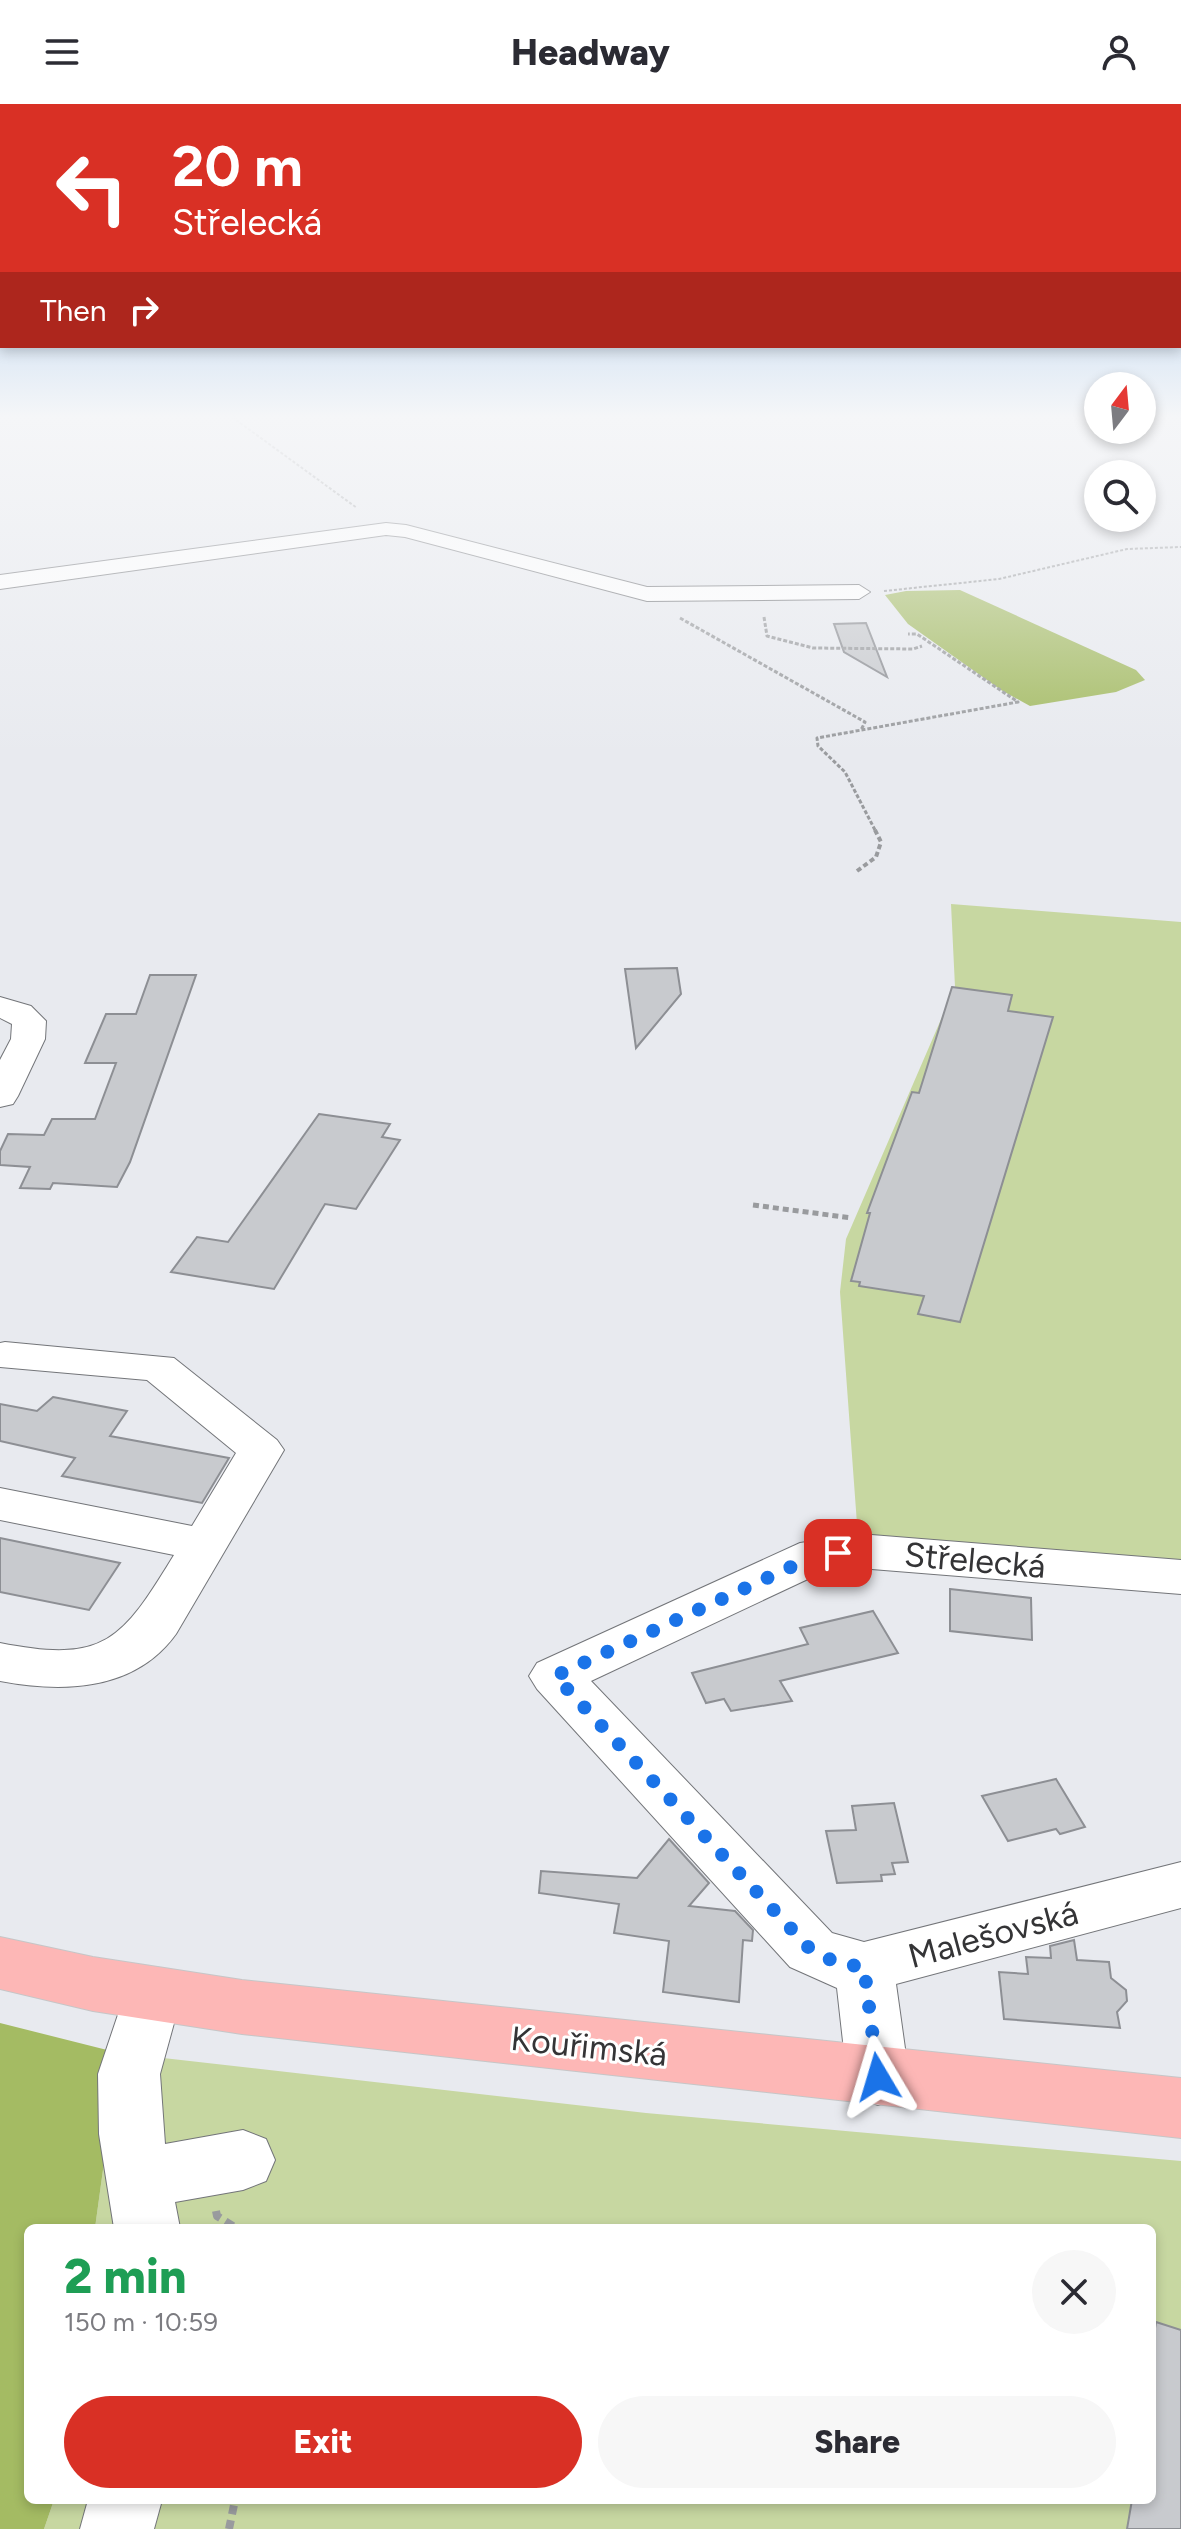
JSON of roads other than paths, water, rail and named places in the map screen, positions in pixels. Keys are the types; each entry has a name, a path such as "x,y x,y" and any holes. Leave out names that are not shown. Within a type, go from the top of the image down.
{"main road":[{"name":"Kouřimská","path":"0,1963 152,1994 361,2021 1181,2108"}],"street":[{"path":"0,582 378,530"},
{"path":"398,530 626,590 674,595 859,592"},
{"path":"0,1007 19,1013 29,1021 28,1039 0,1096"},
{"path":"0,1662 54,1671 84,1668 136,1646 162,1617 261,1450 159,1368 5,1355"},
{"path":"0,1504 204,1545"},
{"name":"Střelecká","path":"864,1967 837,1963 811,1950 555,1676 817,1555 859,1551 1181,1577"},
{"name":"Malešovská","path":"864,1967 1181,1885"},
{"path":"864,1967 878,2077"},
{"path":"152,1994 129,2074 131,2134 143,2203 243,2160"},
{"path":"117,2529 124,2504"}]}
